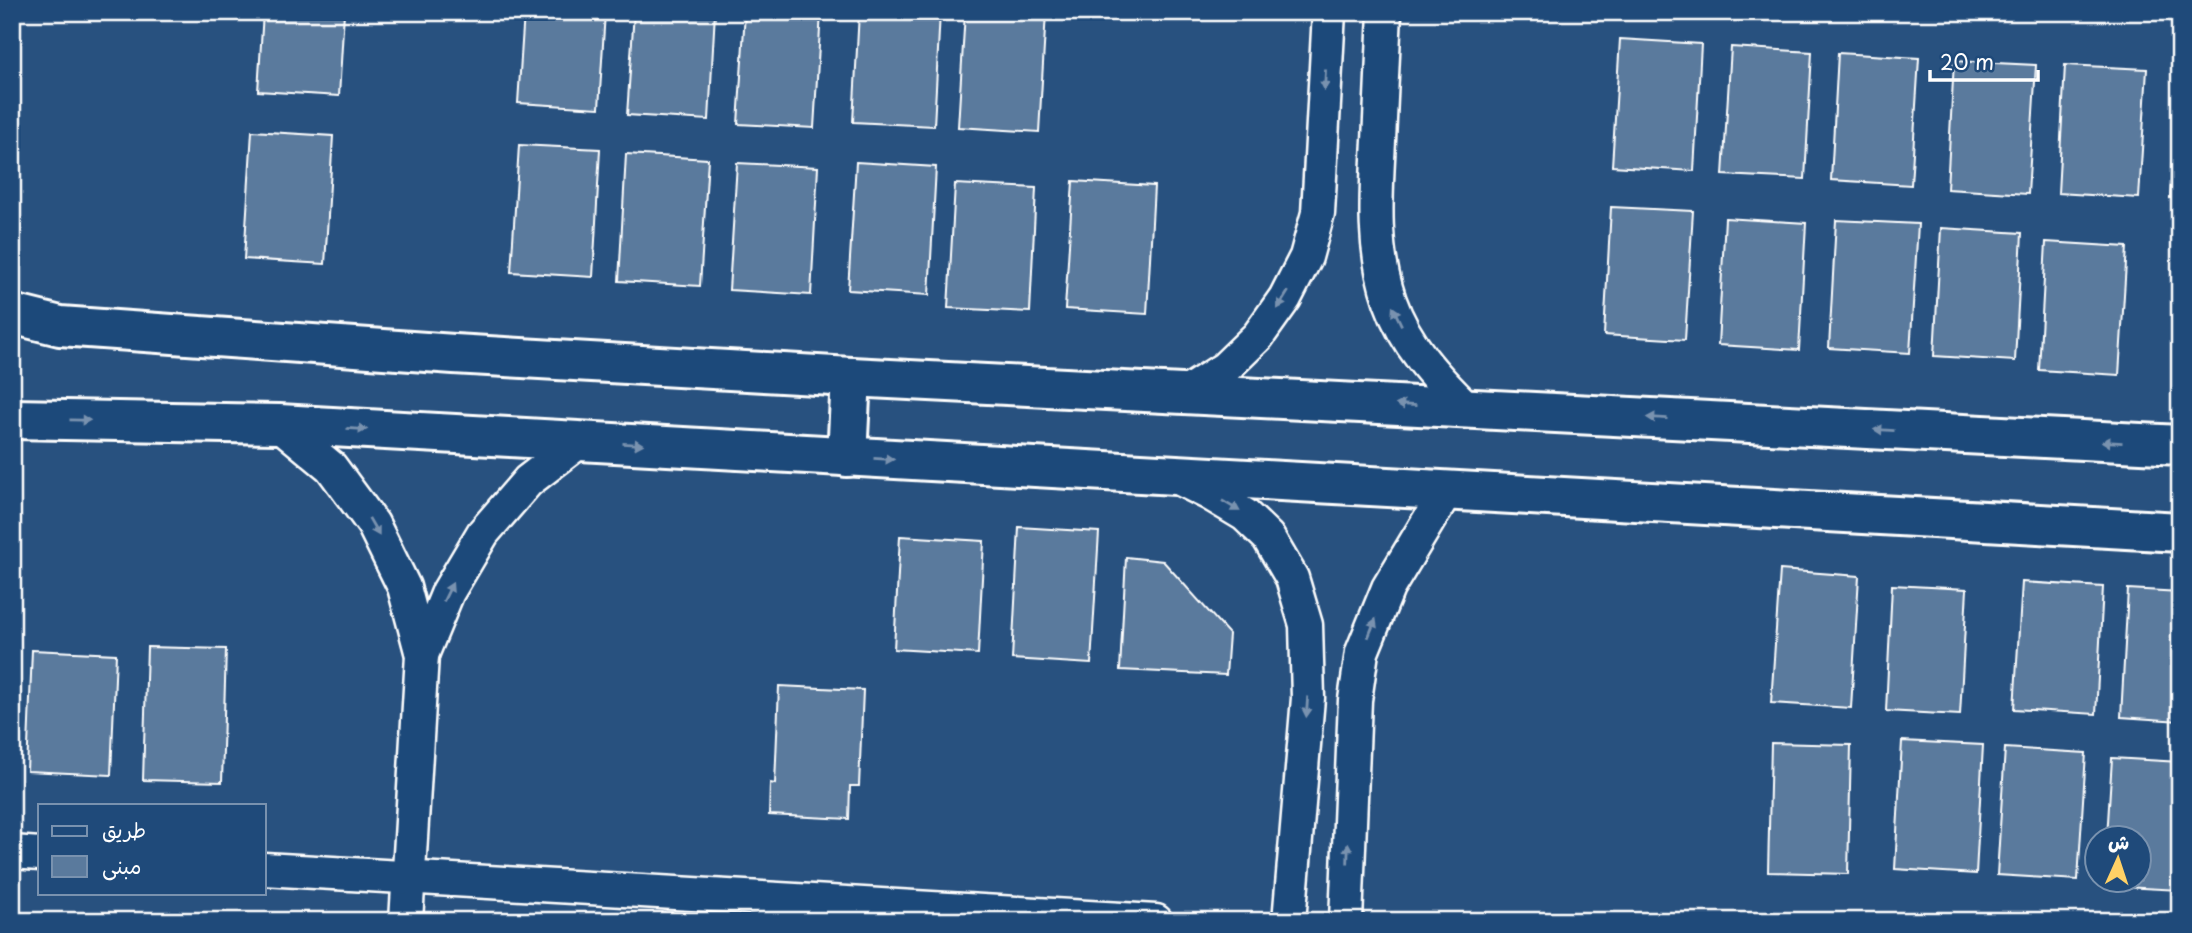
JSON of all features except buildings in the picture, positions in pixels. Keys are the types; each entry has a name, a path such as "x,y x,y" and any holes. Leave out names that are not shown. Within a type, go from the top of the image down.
{"street":[{"path":"1186,393 1225,368 1258,336 1285,298 1306,257 1318,213 1329,12"},
{"path":"1385,12 1376,214 1379,258 1390,301 1409,341 1435,377 1468,409"},
{"path":"12,314 60,326 454,354 2180,445"},
{"path":"847,457 851,377"},
{"path":"12,419 279,424 2180,532"},
{"path":"279,424 331,467 373,524 404,587 422,655 406,921"},
{"path":"422,655 448,592 483,533 528,481 580,441"},
{"path":"1170,475 1245,515 1262,531 1292,578 1306,625 1308,698 1289,921"},
{"path":"1346,921 1355,701 1362,652 1388,587 1447,490"},
{"path":"12,852 38,854"},
{"path":"266,869 849,912 1156,921"}]}
